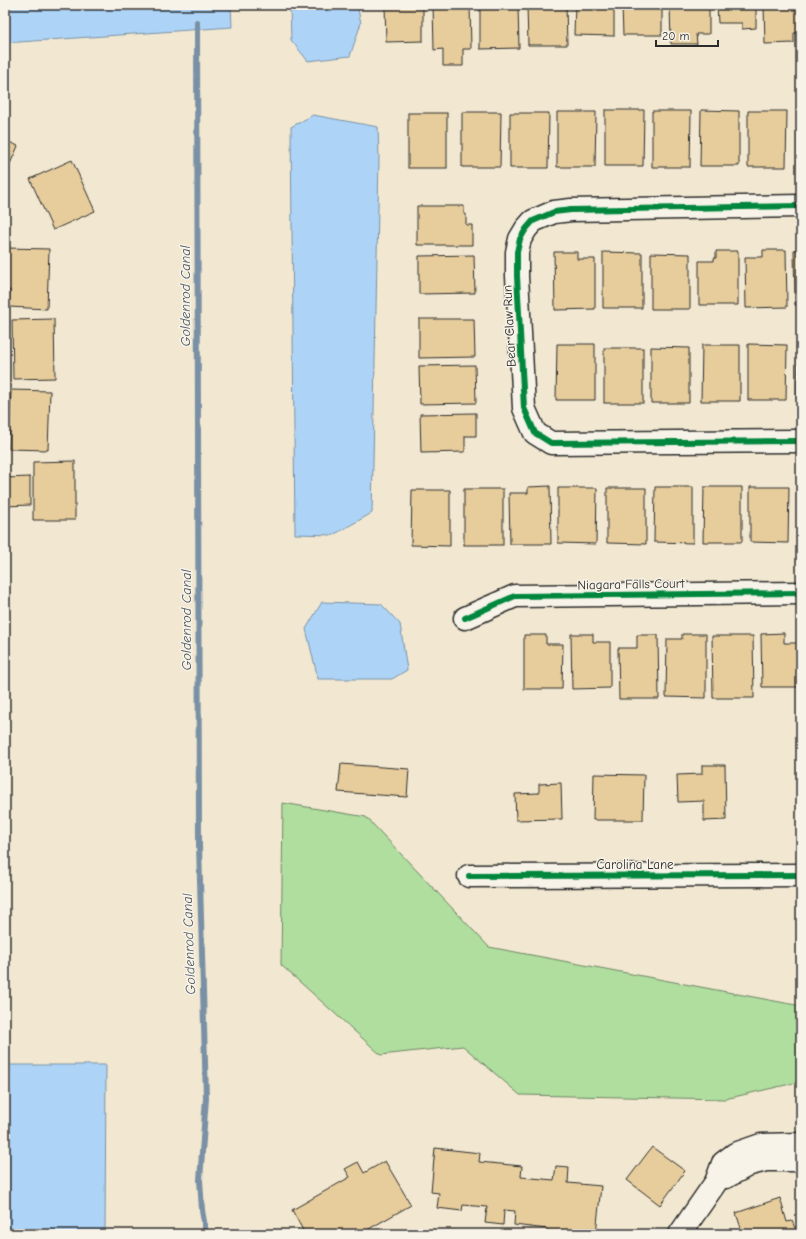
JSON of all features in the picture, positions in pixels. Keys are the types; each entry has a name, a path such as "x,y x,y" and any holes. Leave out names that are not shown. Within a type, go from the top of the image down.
{"street":[{"name":"Bear Claw Run","path":"801,206 571,210 554,212 533,221 520,239 517,252 524,408 535,433 551,444 801,441"},
{"name":"Niagara Falls Court","path":"465,618 515,596 801,593"},
{"name":"Carolina Lane","path":"469,876 801,875"},
{"path":"680,1234 716,1182 724,1163 735,1154 761,1145 801,1144"},
{"path":"716,1182 750,1164 766,1160 801,1160"}],"green space":[{"path":"283,803 366,817 489,947 801,1006 801,1079 799,1082 725,1099 520,1095 463,1046 381,1055 281,965"}],"water":[{"path":"5,5 231,5 232,27 5,43"},
{"path":"290,5 357,5 361,23 350,56 308,61 291,40"},
{"path":"313,115 378,127 379,157 372,513 333,535 295,534 291,127"},
{"path":"322,602 381,604 400,624 407,670 392,679 318,679 306,629"},
{"path":"5,1065 106,1065 105,1234 5,1234"}],"building":[{"path":"385,5 423,5 423,41 386,42"},
{"path":"433,5 470,5 471,49 463,49 463,66 443,66 443,49 434,50"},
{"path":"480,5 518,5 519,48 480,49"},
{"path":"527,5 566,5 567,45 528,45"},
{"path":"575,5 614,5 614,36 574,35"},
{"path":"622,5 662,5 662,35 623,35"},
{"path":"670,5 709,5 709,34 696,34 697,44 671,44"},
{"path":"717,5 756,5 756,28 742,29 742,23 718,23"},
{"path":"764,5 801,5 801,33 794,33 794,43 765,44"},
{"path":"798,109 801,109 801,165 798,165"},
{"path":"605,110 644,110 643,166 605,166"},
{"path":"701,110 739,111 739,166 700,166"},
{"path":"652,111 691,111 690,167 652,167"},
{"path":"748,111 787,111 786,167 748,167"},
{"path":"462,112 501,112 500,167 462,167"},
{"path":"557,112 596,112 595,167 557,167"},
{"path":"408,113 447,113 447,168 408,168"},
{"path":"510,113 549,113 548,168 510,168"},
{"path":"5,140 18,146 5,175"},
{"path":"72,160 95,211 53,230 30,179"},
{"path":"417,206 464,206 466,225 472,225 472,245 417,245"},
{"path":"7,248 49,249 47,309 9,307 10,290 5,290"},
{"path":"763,250 786,250 787,307 746,308 745,257 763,257"},
{"path":"794,250 801,250 801,305 795,305"},
{"path":"716,251 738,251 738,305 699,305 699,261 714,261 714,258 716,258"},
{"path":"554,252 577,252 577,259 595,259 595,309 555,310"},
{"path":"603,252 642,253 642,308 603,308"},
{"path":"651,253 690,254 690,309 651,309"},
{"path":"474,255 475,293 419,294 419,256"},
{"path":"54,319 55,378 13,379 12,320"},
{"path":"419,319 474,319 475,357 419,358"},
{"path":"557,344 595,344 595,400 556,400"},
{"path":"748,344 787,345 786,400 748,400"},
{"path":"798,344 801,344 801,400 797,400"},
{"path":"702,345 740,345 740,401 701,401"},
{"path":"651,347 689,348 689,403 651,403"},
{"path":"604,348 643,348 643,403 604,403"},
{"path":"475,365 476,403 420,404 419,366"},
{"path":"11,390 50,391 48,450 9,449"},
{"path":"476,413 476,436 465,436 465,452 421,453 420,414"},
{"path":"75,461 75,520 33,520 33,462"},
{"path":"30,477 30,505 5,506 5,478"},
{"path":"798,485 801,485 801,540 797,540"},
{"path":"550,486 551,544 510,544 509,493 528,493 528,487"},
{"path":"655,487 693,487 693,543 654,542"},
{"path":"704,487 742,487 742,542 703,542"},
{"path":"750,487 789,487 788,543 750,542"},
{"path":"558,488 597,488 596,544 558,543"},
{"path":"607,488 646,488 646,544 607,543"},
{"path":"464,489 503,489 503,545 464,545"},
{"path":"412,490 450,490 450,546 411,545"},
{"path":"784,633 784,643 798,643 799,687 762,687 761,634"},
{"path":"571,634 593,634 593,642 610,642 610,688 572,689"},
{"path":"682,634 706,634 706,698 666,697 667,639 682,639"},
{"path":"524,635 546,635 546,644 563,644 562,689 524,689"},
{"path":"637,635 658,635 659,699 619,699 618,648 637,648"},
{"path":"712,636 753,636 754,698 713,698"},
{"path":"341,764 409,769 407,797 338,792"},
{"path":"702,765 725,765 726,820 704,821 704,801 678,802 677,775 702,774"},
{"path":"594,774 644,775 643,820 593,820"},
{"path":"561,783 562,819 516,820 515,794 539,793 539,784"},
{"path":"652,1147 685,1171 660,1205 627,1180"},
{"path":"435,1148 480,1153 479,1162 522,1166 521,1177 554,1180 556,1166 569,1167 568,1183 601,1186 596,1234 561,1231 561,1234 546,1234 547,1229 514,1225 515,1211 504,1210 503,1225 485,1223 487,1207 463,1205 462,1211 437,1208 439,1193 431,1192"},
{"path":"385,1161 411,1205 360,1234 305,1234 292,1210 350,1177 345,1169 358,1162 364,1173"},
{"path":"780,1198 787,1222 792,1221 795,1228 801,1226 801,1234 743,1234 736,1213"}],"waterway":[{"name":"Goldenrod Canal","path":"197,22 199,845 206,1098 200,1180 202,1210 206,1234"}],"cycle path":[{"path":"801,206 571,210 554,212 533,221 520,239 517,252 524,408 535,433 551,443 801,441"},
{"path":"465,618 515,596 801,593"},
{"path":"469,876 801,875"}]}
